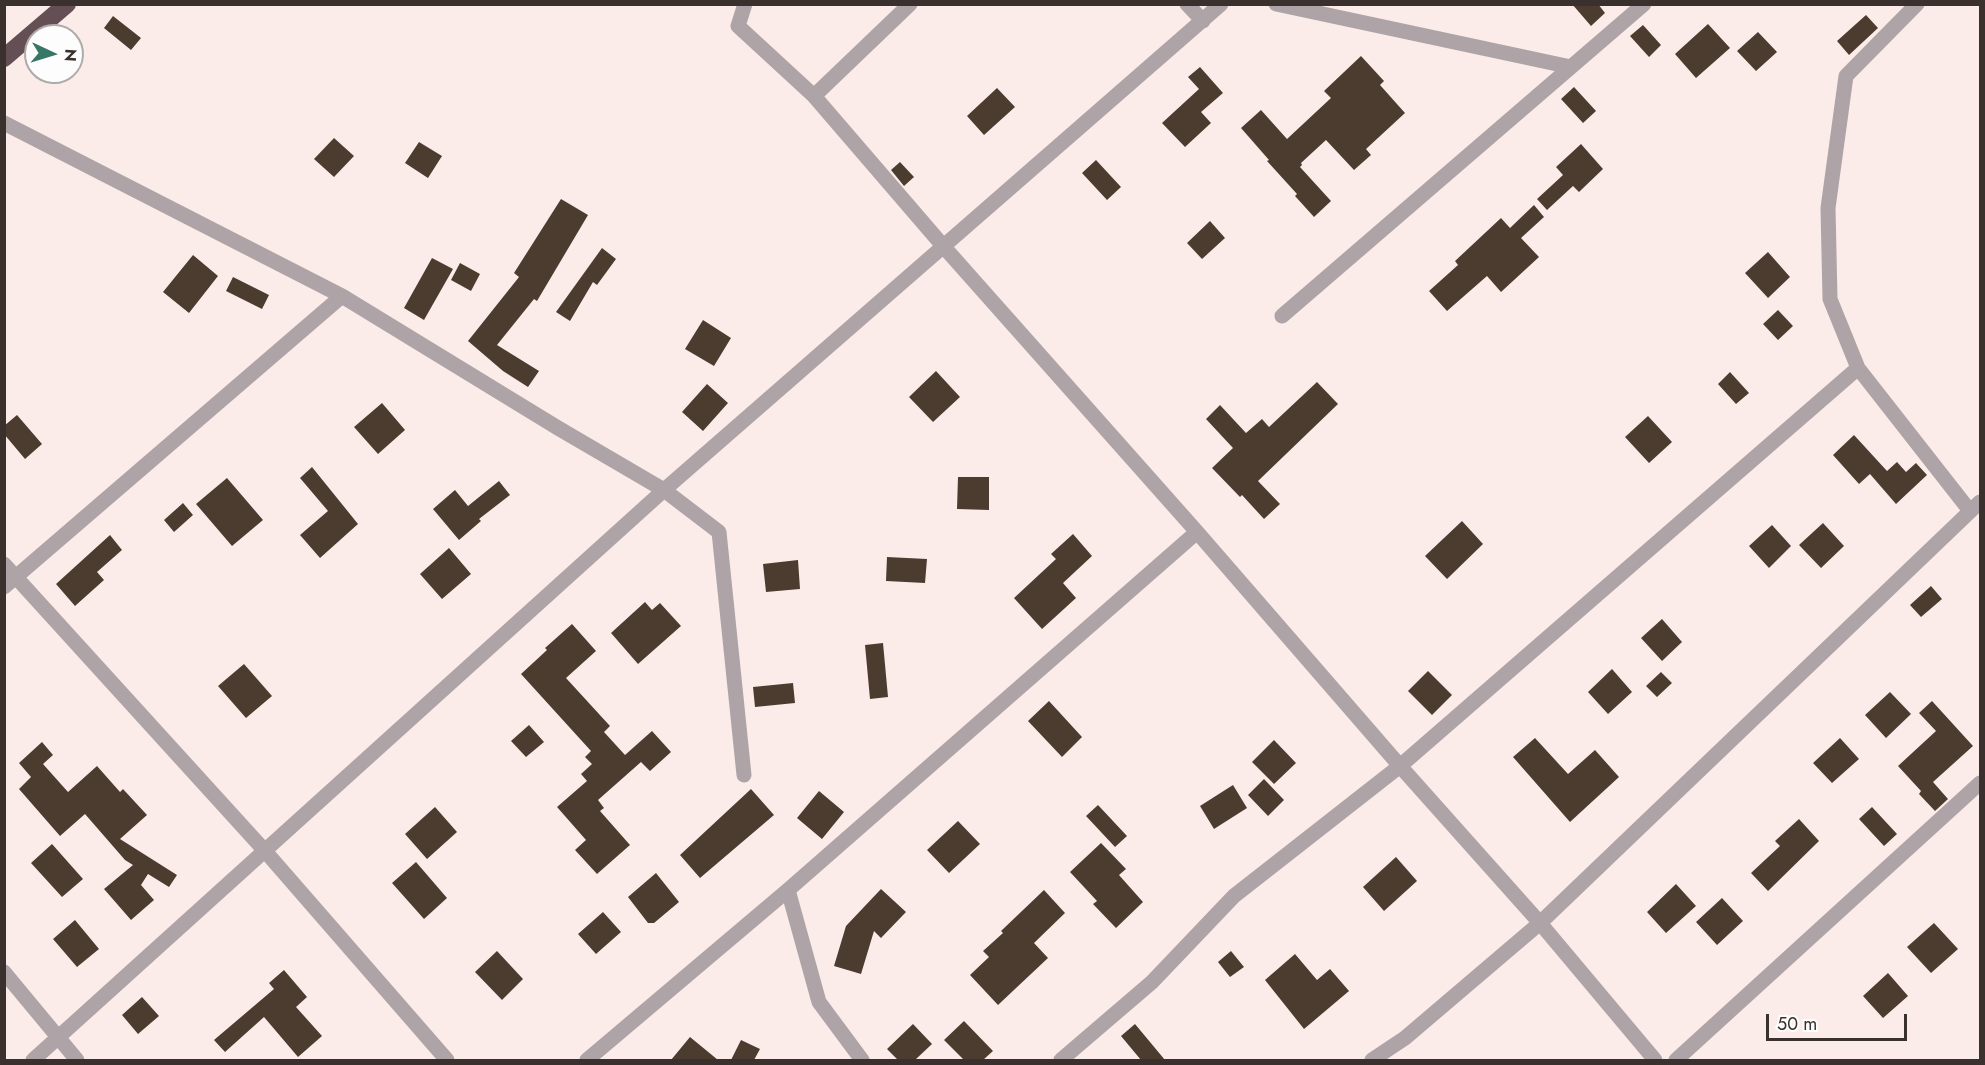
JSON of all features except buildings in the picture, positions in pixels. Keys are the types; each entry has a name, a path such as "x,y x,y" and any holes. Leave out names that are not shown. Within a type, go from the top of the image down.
{"highway":[{"path":"4,58 67,4"}],"street":[{"path":"745,4 738,26 814,96 944,247 1540,923 1655,1060"},
{"path":"814,96 910,4"},
{"path":"1188,4 1203,21"},
{"path":"33,1060 59,1039 664,490 1221,4"},
{"path":"1276,4 1571,67"},
{"path":"1282,316 1644,4"},
{"path":"1372,1060 1405,1038 1540,923 1975,507 1858,368 1830,298 1828,208 1846,76 1917,4"},
{"path":"4,123 342,296 664,490 719,532 744,775"},
{"path":"10,582 342,296"},
{"path":"1061,1060 1152,982 1234,896 1400,766 1858,368"},
{"path":"587,1060 788,890 1197,532"},
{"path":"4,564 10,582 265,851 447,1060"},
{"path":"1676,1060 1980,783"},
{"path":"788,890 819,1002 862,1060"},
{"path":"4,972 77,1060"}]}
